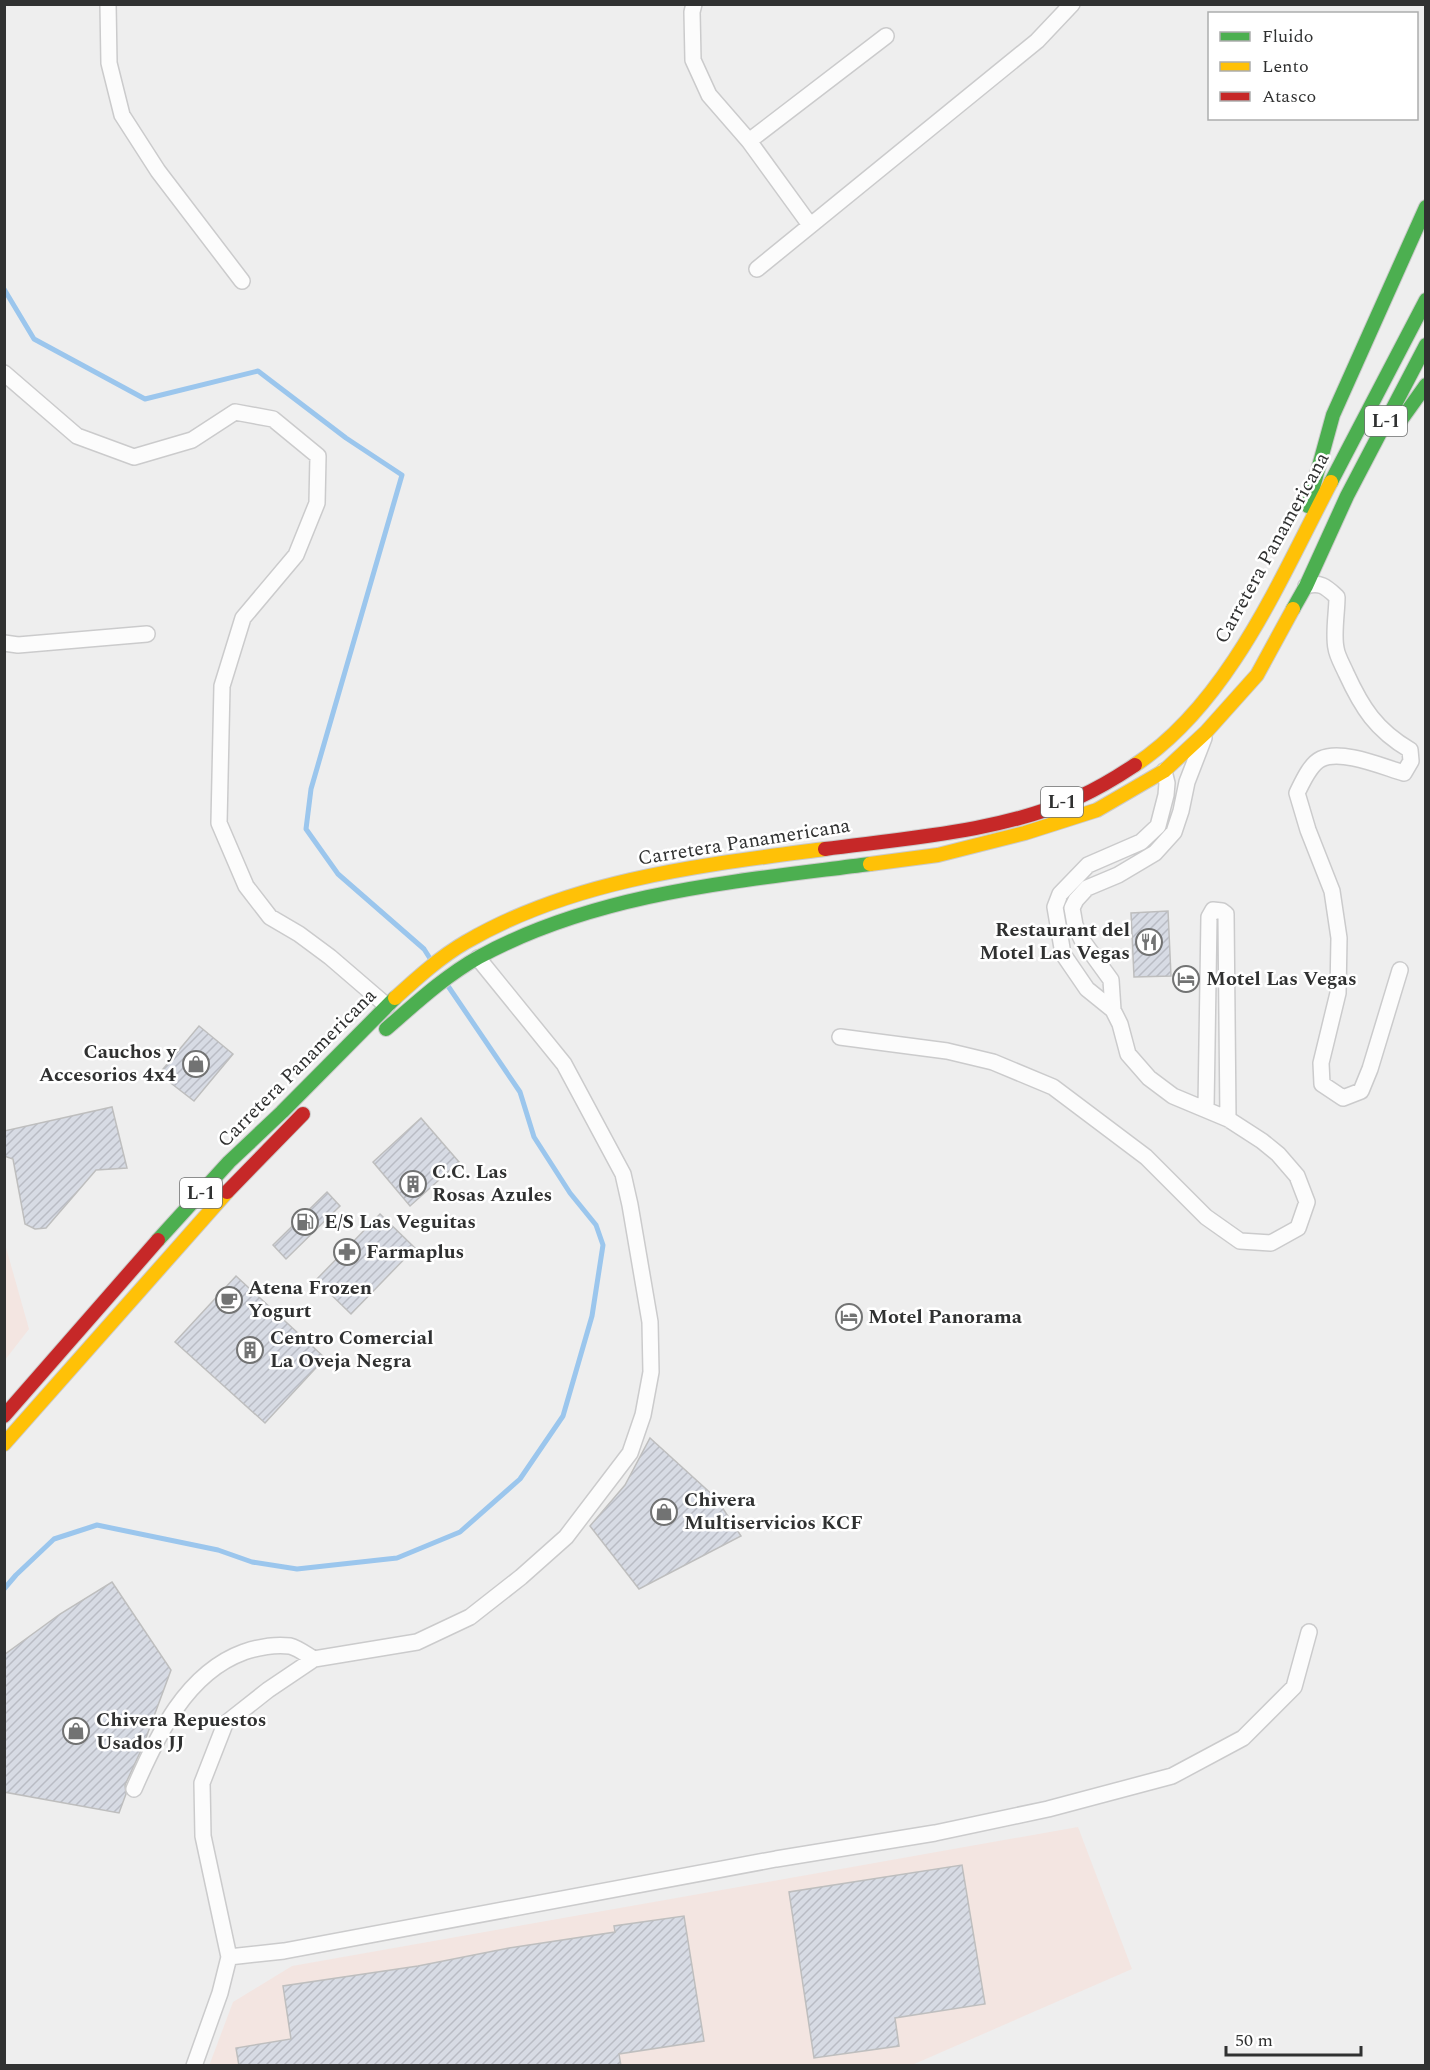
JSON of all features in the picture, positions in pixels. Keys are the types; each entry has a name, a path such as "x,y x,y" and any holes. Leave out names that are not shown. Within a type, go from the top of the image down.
{"main road":[{"path":"1294,553 1333,415 1425,207"},
{"name":"Carretera Panamericana","path":"4,1416 225,1167 271,1124 387,1006 411,984 471,939 494,926 566,899 615,883 667,871 921,835 1016,818 1064,802 1104,785 1144,760 1187,721 1215,687 1255,628 1425,300"},
{"name":"Carretera Panamericana","path":"377,1037 424,996 478,958 514,939 581,915 634,900 759,878 938,855 1025,833 1097,810 1164,771 1206,732 1257,675 1306,586 1347,496 1425,345"},
{"path":"1347,496 1425,385"},
{"name":"Carretera Panamericana","path":"4,1444 237,1181 311,1105"}],"street":[{"path":"108,4 109,63 122,115 158,171 242,281"},
{"path":"694,4 692,12 693,60 709,95 749,141 810,225"},
{"path":"757,269 1037,41 1072,4"},
{"path":"749,141 886,36"},
{"path":"4,373 77,436 134,457 192,440 235,412 273,419 318,456 317,503 296,555 243,618 222,686 219,823 246,886 270,917 330,957 387,1006"},
{"path":"1306,586 1325,585 1337,597 1336,648 1360,703 1374,722 1396,742 1410,750 1411,761 1404,773 1339,756 1320,759 1306,776 1297,793 1308,830 1332,891 1339,938 1338,993 1320,1063 1322,1084 1343,1098 1361,1091 1370,1069 1400,970"},
{"path":"4,643 18,645 147,634"},
{"path":"840,1036 947,1051 993,1062 1053,1088 1146,1157 1206,1217 1240,1241 1271,1243 1298,1228 1307,1202 1297,1176 1278,1154 1228,1119 1173,1095 1149,1078 1128,1054 1120,1024 1113,1010 1111,980 1082,940 1075,925 1072,908 1087,888 1155,853 1174,832 1187,782 1206,732"},
{"path":"1113,1010 1087,989 1063,954 1055,907 1060,894 1088,865 1141,842 1158,826 1166,795 1167,783 1164,771"},
{"path":"1206,1108 1209,917 1214,910 1222,911 1226,915 1228,1119"},
{"path":"194,2066 220,1993 229,1957 203,1836 202,1783 225,1724 268,1690 314,1659 417,1642 470,1617 566,1537 630,1453 643,1415 651,1372 650,1322 623,1174 564,1064 478,958"},
{"path":"229,1957 284,1951 776,1859 935,1833 1048,1809 1172,1776 1243,1738 1294,1687 1309,1632"},
{"path":"134,1789 172,1712 196,1684 229,1658 263,1646 292,1646 314,1659"}],"shaded area":[{"path":"5,1244 29,1329 4,1360"},
{"path":"1078,1827 1132,1969 912,2065 209,2066 233,2002 292,1966"}],"building":[{"path":"1168,911 1171,976 1134,977 1131,913"},
{"name":"Cauchos y Accesorios 4x4","path":"199,1026 233,1054 194,1101 159,1074"},
{"path":"112,1107 127,1168 96,1170 46,1228 35,1229 25,1224 13,1159 4,1156 4,1131"},
{"name":"C.C. Las Rosas Azules","path":"421,1118 459,1162 410,1206 373,1162"},
{"path":"327,1192 340,1206 286,1259 273,1245"},
{"path":"380,1214 415,1248 351,1314 316,1280"},
{"name":"Centro Comercial La Oveja Negra","path":"236,1276 325,1358 265,1423 175,1342"},
{"name":"Chivera Multiservicios KCF","path":"650,1438 716,1498 741,1536 639,1589 590,1526 625,1485"},
{"name":"Chivera Repuestos Usados JJ","path":"112,1582 171,1670 143,1746 125,1785 126,1794 119,1813 4,1792 4,1655 60,1614"},
{"path":"962,1865 985,2004 895,2018 899,2046 814,2058 789,1892"},
{"path":"684,1916 704,2041 619,2054 621,2066 239,2066 236,2048 291,2039 283,1986 418,1966 509,1948 615,1932 614,1926"}],"waterway":[{"path":"4,289 34,339 145,399 258,371 346,438 402,475 311,789 306,829 338,874 424,949 431,960"},
{"path":"4,1589 54,1539 97,1525 218,1550 252,1562 297,1569 397,1558 460,1532 520,1479 563,1416 592,1316 603,1245 596,1225 570,1193 534,1137 520,1092 448,986"}],"traffic: fast":[{"path":"1308,506 1333,415 1426,207"},
{"path":"1331,482 1426,300"},
{"path":"1293,609 1306,586 1347,496 1426,345"},
{"path":"1401,420 1426,385"},
{"path":"386,1029 431,990 466,964 525,935 572,917 670,892 870,864"},
{"path":"158,1240 229,1162 395,998"}],"traffic: slow":[{"path":"1135,765 1168,739 1198,708 1225,674 1271,598 1331,482"},
{"path":"870,864 938,855 1025,833 1097,810 1164,771 1206,732 1257,675 1293,609"},
{"path":"395,998 420,975 456,948 507,921 550,903 640,878 733,861 825,849"},
{"path":"4,1444 227,1192"}],"traffic: jam":[{"path":"825,849 954,832 1018,818 1079,797 1135,765"},
{"path":"227,1192 303,1114"},
{"path":"4,1416 158,1240"}],"place":[{"name":"Restaurant del Motel Las Vegas","path":"1149,942"},
{"name":"Motel Las Vegas","path":"1186,979"},
{"name":"Cauchos y Accesorios 4x4","path":"196,1064"},
{"name":"C.C. Las Rosas Azules","path":"413,1184"},
{"name":"E/S Las Veguitas","path":"305,1222"},
{"name":"Farmaplus","path":"347,1252"},
{"name":"Atena Frozen Yogurt","path":"229,1300"},
{"name":"Motel Panorama","path":"849,1317"},
{"name":"Centro Comercial La Oveja Negra","path":"250,1350"},
{"name":"Chivera Multiservicios KCF","path":"664,1512"},
{"name":"Chivera Repuestos Usados JJ","path":"76,1731"}]}
